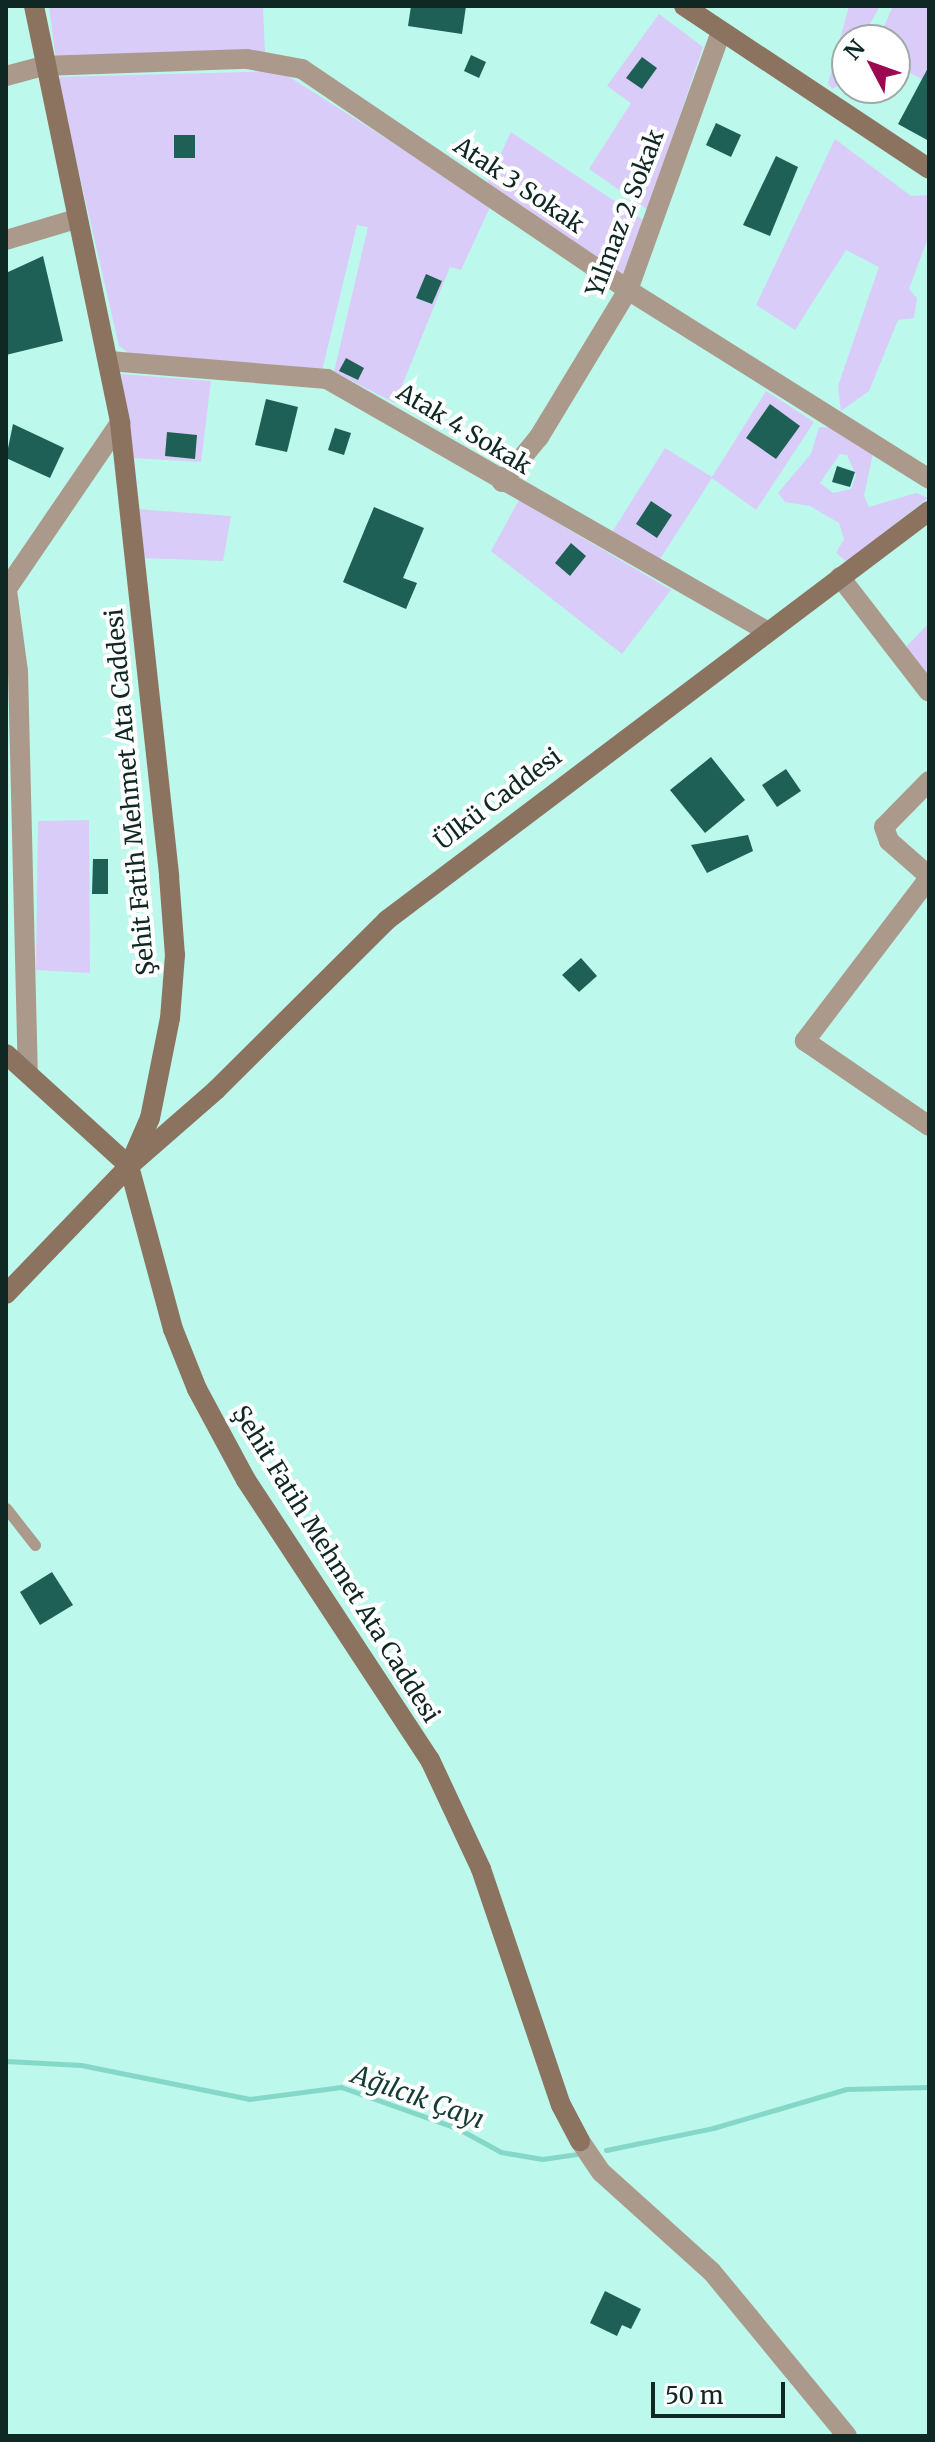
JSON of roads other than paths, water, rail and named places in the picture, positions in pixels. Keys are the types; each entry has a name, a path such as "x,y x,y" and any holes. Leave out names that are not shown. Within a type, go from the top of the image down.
{"street":[{"name":"Şehit Fatih Mehmet Ata Caddesi","path":"34,6 43,66 120,423 175,955 160,1078 129,1166 173,1329 197,1389 246,1480 430,1760 481,1869 561,2105 580,2141 601,2172 712,2272 847,2436"},
{"path":"684,6 929,169"},
{"name":"Yılmaz 2 Sokak","path":"502,482 555,412 628,290 721,32"},
{"name":"Atak 3 Sokak","path":"6,76 43,66 287,62 628,290 929,479"},
{"path":"6,240 76,219"},
{"name":"Atak 4 Sokak","path":"109,361 327,379 765,630"},
{"path":"28,1072 18,671 6,590 120,423"},
{"name":"Ülkü Caddesi","path":"6,1294 129,1166 206,1099 387,920 765,630 929,511"},
{"path":"840,577 929,692"},
{"path":"929,781 884,827 889,841 929,877 805,1041 929,1126"},
{"path":"6,1054 129,1166"}],"lane":[{"path":"6,1508 35,1545"}],"waterway":[{"name":"Ağılcık Çayı","path":"6,2061 81,2065 249,2099 341,2087 457,2128 501,2152 542,2159 577,2154"},
{"name":"Ağılcık Çayı","path":"606,2150 713,2128 846,2089 929,2087"}]}
